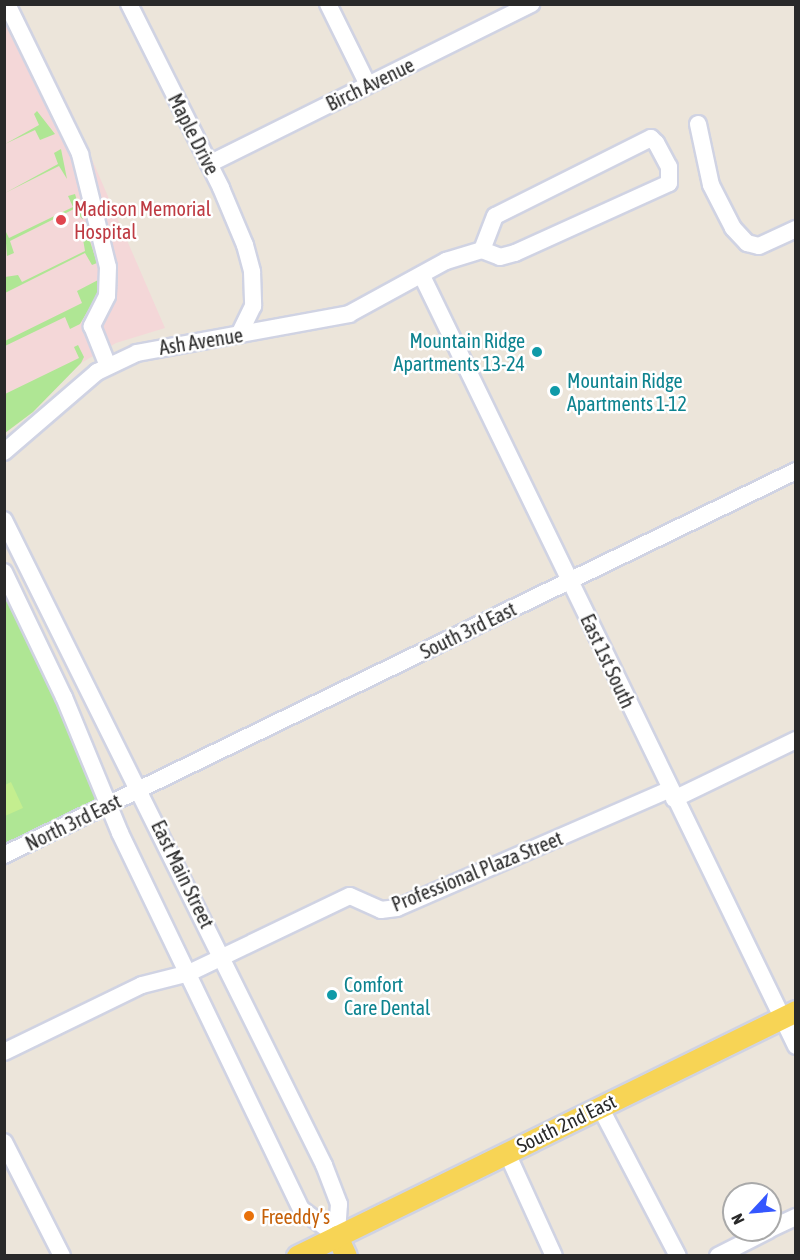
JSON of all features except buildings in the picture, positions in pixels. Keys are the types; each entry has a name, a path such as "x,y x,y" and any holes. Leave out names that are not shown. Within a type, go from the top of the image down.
{"main road":[{"name":"South 2nd East","path":"297,1256 788,1014"},
{"name":"East Main Street","path":"337,1236 346,1256"}],"street":[{"path":"7,4 80,154 108,267 107,296 92,326 108,366"},
{"name":"Maple Drive","path":"129,4 209,164 245,244 252,272 253,306 239,335"},
{"path":"328,4 368,85"},
{"name":"Birch Avenue","path":"209,164 532,4"},
{"path":"698,124 711,185 733,228 747,243 759,246 795,229"},
{"path":"651,138 669,167 669,183 515,253 500,257 482,250 495,216 651,138"},
{"name":"Ash Avenue","path":"4,452 108,366 158,348 349,314 446,261 482,250"},
{"name":"East 1st South","path":"422,276 671,795 788,1014 795,1046"},
{"name":"South 3rd East","path":"141,789 795,471"},
{"name":"East Main Street","path":"4,520 224,956 324,1165 339,1204 337,1236"},
{"name":"East Main Street","path":"4,572 110,804 120,833 301,1209 337,1236"},
{"name":"Professional Plaza Street","path":"4,1052 142,985 189,973 350,896 381,910 397,908 671,795 795,740"},
{"name":"North 3rd East","path":"4,855 141,789"},
{"path":"600,1107 678,1256"},
{"path":"4,1142 62,1256"},
{"path":"507,1153 554,1256"},
{"path":"718,1256 746,1242"}],"shaded area":[{"name":"Madison Memorial Hospital","path":"18,4 71,111 165,328 116,343 81,363 33,412 5,433 4,5"}],"green space":[{"path":"37,111 55,134 40,140 35,130 5,144 39,125 34,114"},
{"path":"61,149 67,179 59,166 5,193 58,164 54,153"},
{"path":"75,194 83,220 74,209 10,241 14,253 7,256 5,230 9,238 73,207 68,196"},
{"path":"89,238 97,263 92,265 85,253 5,293 5,277 18,275 22,282 85,251 83,239"},
{"path":"100,279 103,285 80,324 70,329 65,317 5,346 5,341 82,303 77,291"},
{"path":"78,345 84,357 81,363 33,412 5,433 5,394 79,358 74,347"},
{"path":"4,572 110,803 4,854"},
{"path":"11,782 23,808 5,816 5,785"}],"place":[{"name":"Madison Memorial Hospital","path":"61,220"},
{"name":"Mountain Ridge Apartments 13-24","path":"537,352"},
{"name":"Mountain Ridge Apartments 1-12","path":"555,391"},
{"name":"Comfort Care Dental","path":"332,995"},
{"name":"Freeddy’s","path":"249,1216"}]}
